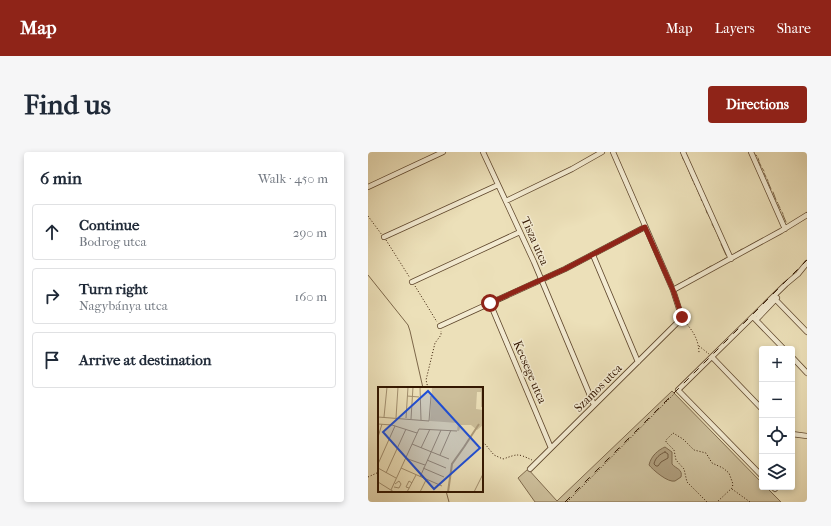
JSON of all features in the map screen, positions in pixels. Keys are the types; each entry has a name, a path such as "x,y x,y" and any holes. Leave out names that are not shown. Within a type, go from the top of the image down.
{"street":[{"path":"368,187 438,153 443,152"},
{"name":"Tisza utca","path":"483,152 520,232 594,405"},
{"path":"506,201 572,169 602,152"},
{"path":"612,152 673,290 682,315 681,320"},
{"path":"683,152 731,259"},
{"path":"751,152 785,229"},
{"path":"384,237 498,185"},
{"path":"673,290 785,229 807,215"},
{"path":"440,328 490,303 593,256 645,227"},
{"path":"412,282 520,232"},
{"path":"593,256 638,362"},
{"path":"754,318 779,290 800,272 807,263"},
{"path":"759,473 678,390 754,318 776,300 779,290"},
{"path":"776,300 807,332"},
{"name":"Kecsege utca","path":"490,303 551,448"},
{"path":"754,318 781,346"},
{"name":"Szamos utca","path":"530,469 681,320"},
{"path":"712,357 759,406"},
{"path":"795,360 807,373"},
{"path":"795,434 807,436"}],"path":[{"path":"368,216 384,237 440,328 441,335 436,343 426,380 428,387"},
{"path":"681,320 694,334 699,345 712,357"},
{"path":"699,345 699,354"},
{"path":"567,502 678,390"},
{"path":"707,502 687,482 684,470 676,462 674,450 666,442 666,440 673,433 694,450 706,453 712,463 727,471 732,482 732,488 735,492 750,502"},
{"path":"483,443 494,455 503,459 516,455 523,455 531,460 535,460"},
{"path":"368,477 378,472"},
{"path":"717,502 732,488"}],"shaded area":[{"path":"672,391 759,480 759,490 769,490 781,502 535,502 518,478 528,469 557,501"}],"water":[{"path":"665,447 672,452 672,464 681,472 681,477 675,481 665,478 649,465 655,454"}],"waterway":[{"path":"682,155 683,159"},
{"path":"684,160 686,164"},
{"path":"759,162 761,166"},
{"path":"687,166 693,181"},
{"path":"764,173 766,177"},
{"path":"768,182 771,189"},
{"path":"697,189 700,196"},
{"path":"773,192 776,200"},
{"path":"778,204 780,208"},
{"path":"708,214 711,220"},
{"path":"783,215 786,222"},
{"path":"712,224 717,233"},
{"path":"718,236 720,241"},
{"path":"754,243 758,241"},
{"path":"721,244 726,255"},
{"path":"746,248 752,244"},
{"path":"734,254 742,249"},
{"path":"716,264 726,258"},
{"path":"706,269 711,266"},
{"path":"368,275 408,325 423,387"},
{"path":"677,285 687,280"},
{"path":"446,492 449,502"}],"railway":[{"path":"565,502 807,260"}],"route":[{"path":"490,303 593,256 645,227 673,290 682,317"}]}
